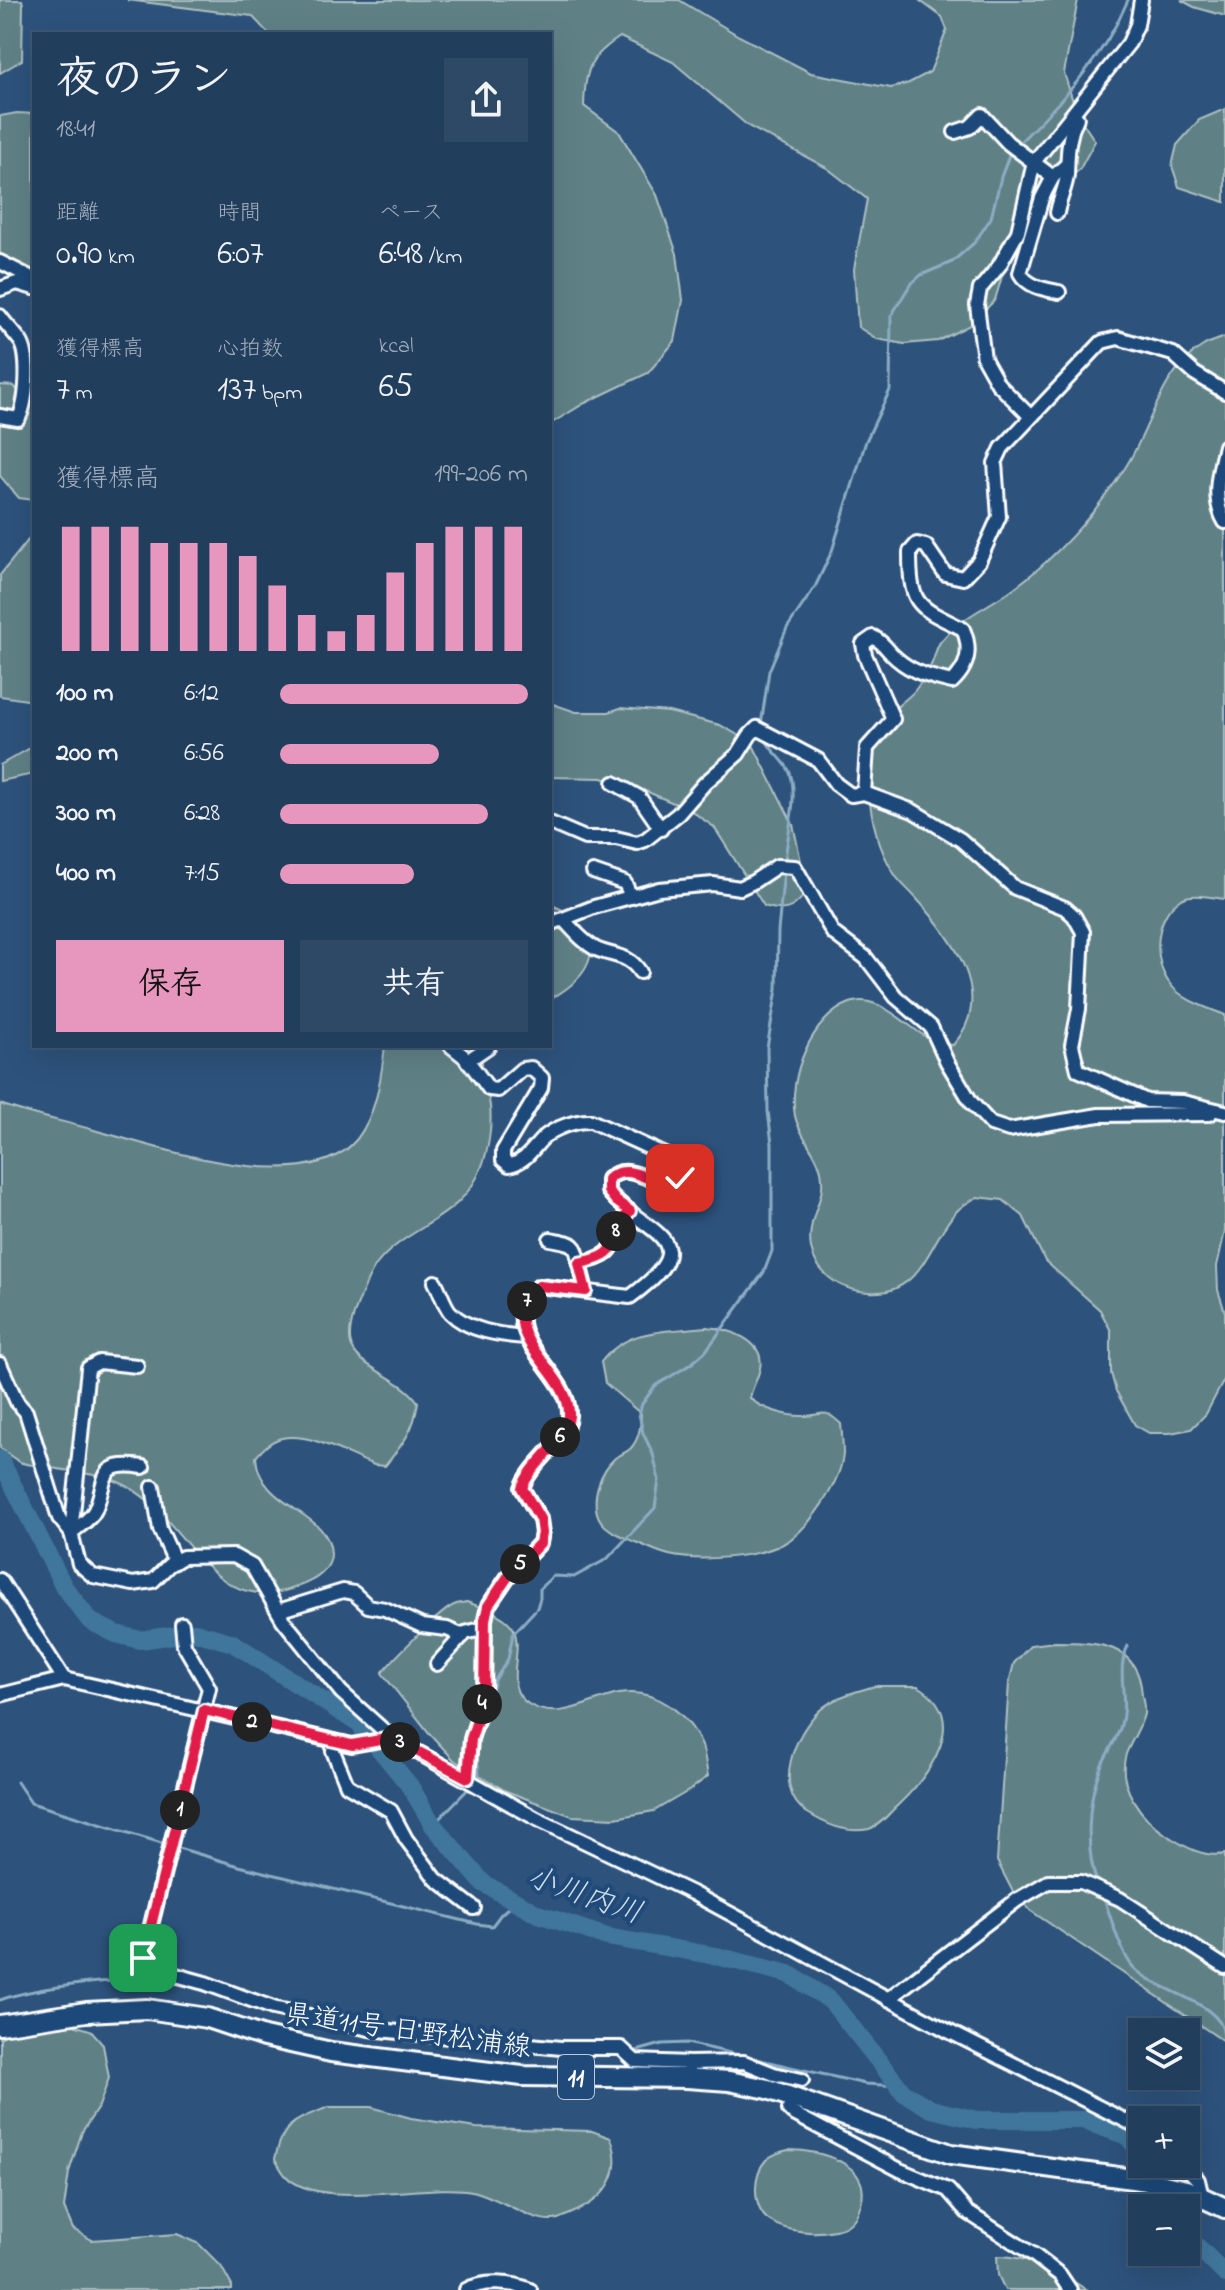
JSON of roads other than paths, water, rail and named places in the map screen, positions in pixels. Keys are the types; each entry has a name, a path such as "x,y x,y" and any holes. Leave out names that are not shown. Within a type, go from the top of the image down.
{"main road":[{"name":"県道11号 日野松浦線","path":"0,2025 86,2012 147,2009 207,2018 264,2037 331,2052 522,2076 689,2070 768,2089 951,2154 1170,2185 1225,2208"}],"street":[{"path":"1030,416 998,384 984,359 977,305 980,289 999,266 1018,232 1030,159 1084,100 1129,43 1137,25 1141,0"},
{"path":"1057,213 1067,174 1065,166 1070,135 1084,100"},
{"path":"955,132 970,127 982,115 1008,143 1053,177"},
{"path":"1059,292 1033,285 1025,281 1020,273 1042,198 1053,177 1065,166"},
{"path":"0,262 32,278"},
{"path":"0,289 17,283 32,287"},
{"path":"0,316 21,342 27,356 25,410 18,419 0,416"},
{"path":"864,793 867,748 893,719 863,644 873,637 884,643 895,658 921,675 952,682 965,670 969,643 963,629 923,609 913,592 910,552 917,544 926,546 945,574 963,578 972,570 999,517 995,463 1002,448 1030,416 1055,394 1088,354 1102,342 1118,338 1173,354 1194,373 1225,392"},
{"path":"1225,446 1217,494 1225,522"},
{"path":"552,824 585,838 616,838 637,843 661,829 738,754 757,728 818,760 836,784 851,795 864,793 913,811 961,840 1015,888 1065,908 1074,916 1083,932 1079,1009 1072,1045 1078,1070 1147,1101 1183,1102 1225,1115"},
{"path":"614,783 639,797 661,829"},
{"path":"552,923 659,889 713,884 740,888 777,866 795,867 833,933 866,958 896,997 931,1027 963,1089 991,1124 1009,1130 1099,1115 1225,1115"},
{"path":"593,872 625,883 631,897"},
{"path":"563,919 595,948 624,956 640,972"},
{"path":"453,1048 489,1089 498,1090 522,1069 531,1068 542,1078 541,1088 503,1151 503,1160 509,1165 526,1159 546,1135 579,1120 591,1121 672,1158 679,1168 680,1178 674,1185 662,1185 628,1170 615,1173 608,1179 608,1191 616,1201 663,1235 667,1246 668,1258 660,1271 630,1297 539,1286 528,1296 523,1313 525,1337 567,1397 569,1416 566,1430 527,1475 522,1488 540,1519 540,1543 488,1606 484,1698 471,1739 472,1781"},
{"path":"467,1061 486,1048"},
{"path":"579,1263 608,1253 614,1247 618,1223 630,1211"},
{"path":"550,1239 573,1244 577,1249 586,1291"},
{"path":"435,1282 450,1312 467,1323 493,1335 525,1337"},
{"path":"137,1366 99,1362 88,1368 71,1533 79,1564 93,1576 133,1584 153,1581 183,1557 234,1556 252,1566 278,1611 341,1692 392,1738 537,1819 692,1893 888,1999 1128,2123"},
{"path":"0,1364 17,1402 26,1412 59,1518 71,1533"},
{"path":"71,1533 94,1513 101,1482 108,1471 123,1464 143,1467"},
{"path":"153,1487 160,1529 175,1562"},
{"path":"0,1580 64,1679"},
{"path":"278,1611 343,1591 354,1593 368,1606 385,1609 422,1626 447,1629 463,1636"},
{"path":"182,1624 184,1645 209,1688 143,1958 154,1969 205,1983 273,2008 369,2029 561,2048 621,2048 635,2061 689,2070 744,2062 774,2074 802,2080"},
{"path":"437,1664 463,1636 485,1628"},
{"path":"0,1695 64,1679 352,1745 392,1738"},
{"path":"334,1741 333,1751 347,1785 391,1811 406,1839 436,1879 474,1908"},
{"path":"888,1999 1017,1900 1048,1882 1081,1882 1120,1899 1225,1967"},
{"path":"792,2098 789,2110 792,2113 900,2170 948,2190 967,2212 1060,2275 1070,2290"},
{"path":"1196,2178 1202,2197"},
{"path":"466,2290 486,2283 520,2285 530,2290"}],"waterway":[{"path":"1017,145 1065,96 1094,60 1128,0"},
{"path":"761,725 769,671 787,628 815,587 832,551 866,441 890,390 891,316 910,285 921,275 952,262 974,243 991,218 1011,150"},
{"path":"764,736 788,768 792,783 793,805 785,863"},
{"path":"478,1738 495,1680 508,1659 513,1634 537,1608 540,1588 553,1576 574,1577 607,1559 655,1508 659,1480 653,1454 643,1433 639,1414 642,1404 655,1386 705,1352 764,1272 772,1251 772,1144 767,1048 777,989 778,931 784,870"},
{"name":"小川内川","path":"0,1459 64,1587 90,1621 116,1634 140,1640 195,1632 233,1643 359,1724 410,1786 433,1825 483,1883 538,1914 607,1937 716,1956 789,1974 831,2001 904,2093 931,2109 977,2120 1082,2120 1128,2137"},
{"path":"1098,1885 1089,1843 1090,1812 1100,1769 1121,1725 1124,1705 1122,1675 1128,1646"},
{"path":"476,1745 479,1776 476,1780"},
{"path":"17,1782 31,1803 168,1845"},
{"path":"433,1825 471,1786"},
{"path":"175,1847 239,1866 477,1924 492,1926 516,1901"},
{"path":"1103,1896 1120,1945 1135,1969 1207,2010 1222,2027 1225,2045"},
{"path":"0,2000 85,1984 154,1980 181,1984 254,2007"},
{"path":"281,2016 344,2029"},
{"path":"375,2035 450,2043"},
{"path":"633,2052 662,2044 687,2043 865,2084 899,2086"},
{"path":"570,2054 622,2055"},
{"name":"小川内川","path":"1159,2178 1167,2194"},
{"name":"小川内川","path":"1200,2249 1225,2274"}]}
